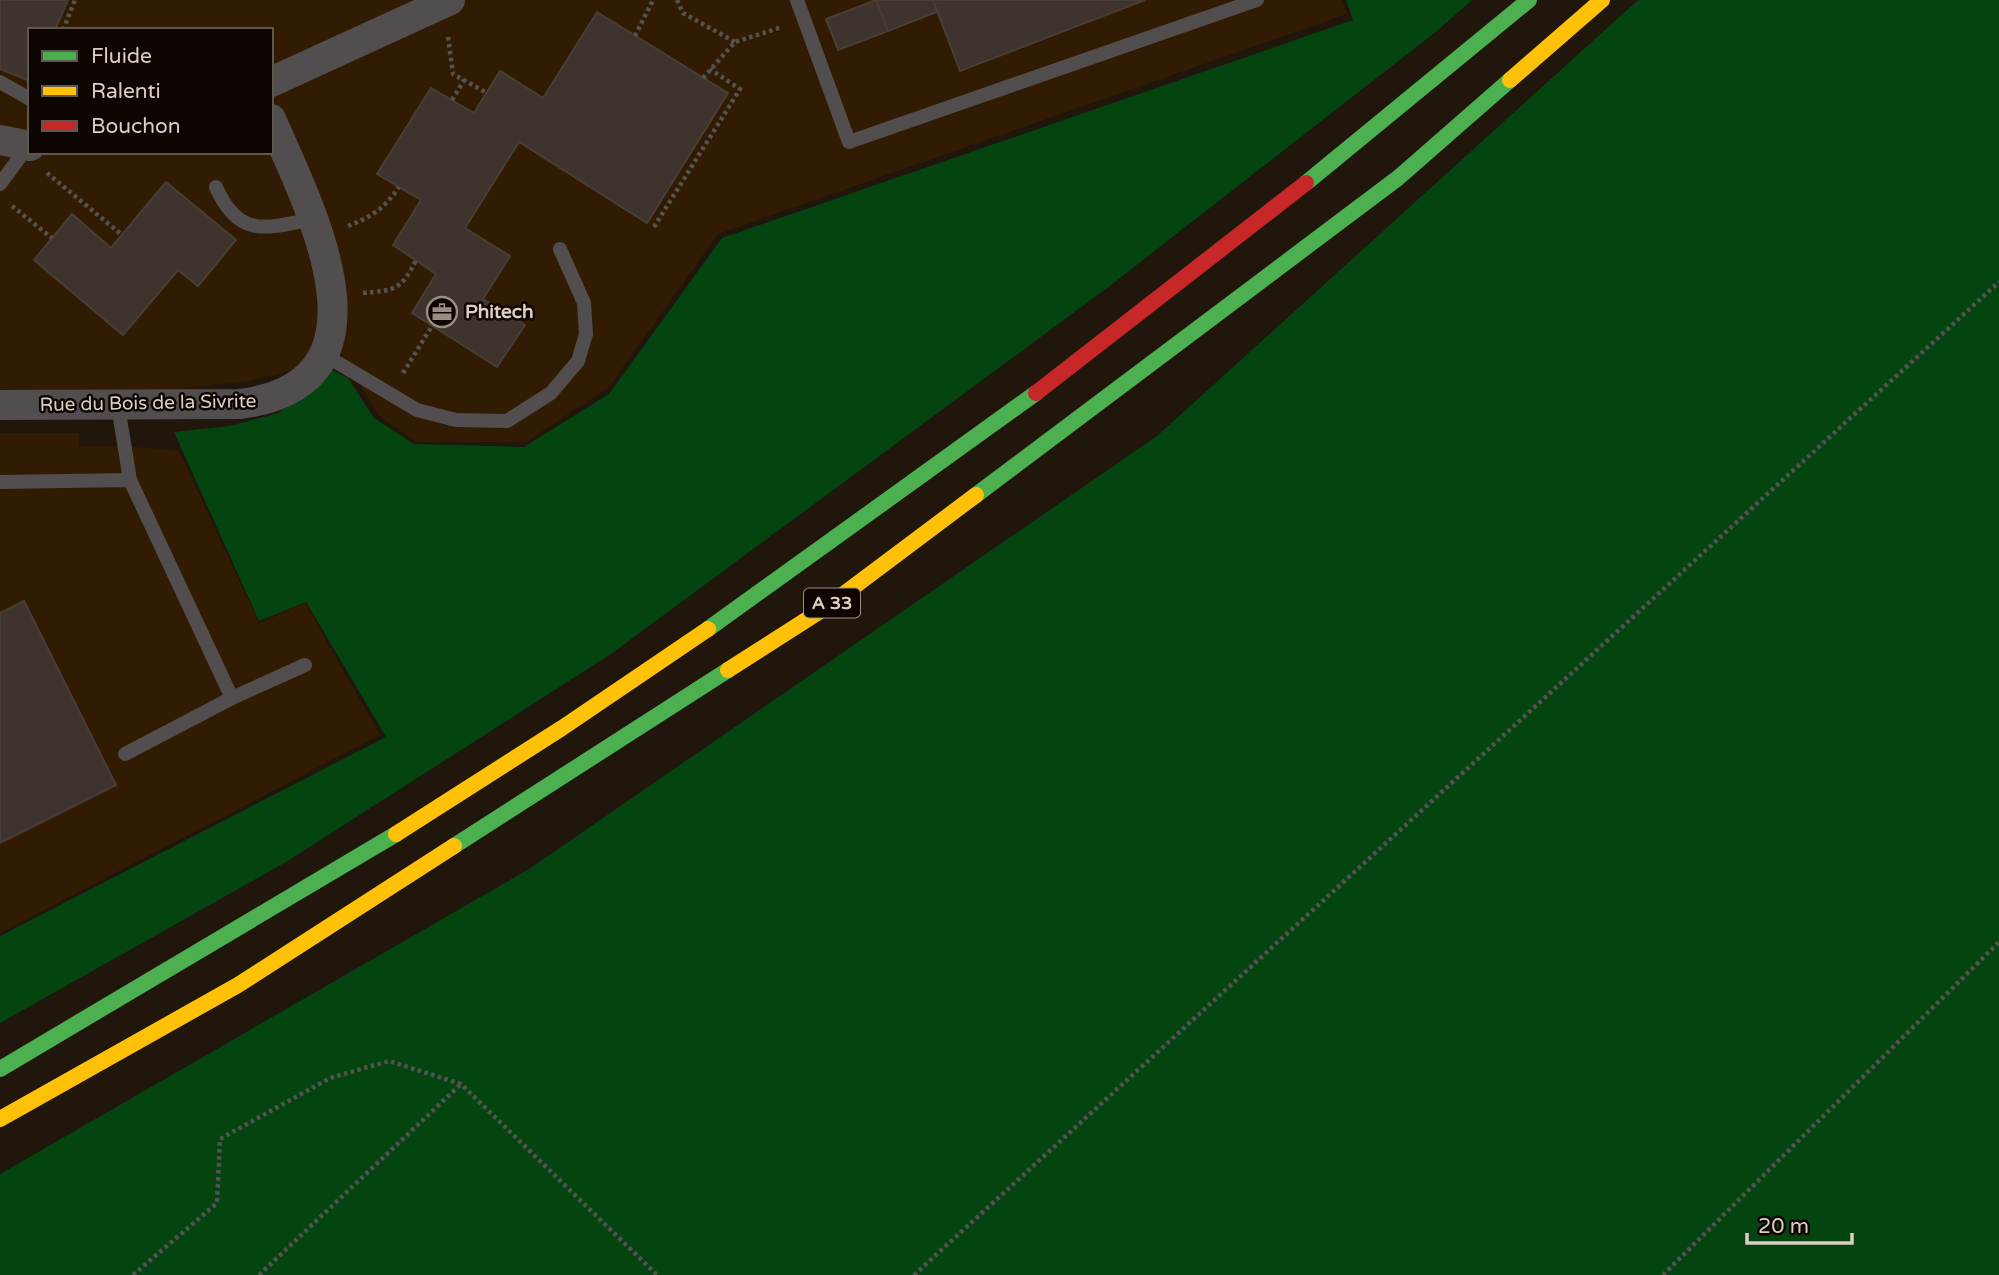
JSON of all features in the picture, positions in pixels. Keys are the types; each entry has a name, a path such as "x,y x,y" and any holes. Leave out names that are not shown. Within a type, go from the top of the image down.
{"highway":[{"name":"A 33","path":"0,1069 241,928 560,729 792,570 1104,343 1363,139 1529,0"},
{"name":"A 33","path":"0,1119 238,985 828,606 1398,178 1602,0"}],"street":[{"path":"273,81 447,2"},
{"name":"Rue du Bois de la Sivrite","path":"0,405 211,405 265,401 285,392 307,376 324,354 333,323 334,296 317,228 273,124"}],"lane":[{"path":"797,0 849,142 1257,0"},
{"path":"0,82 28,98"},
{"path":"0,184 20,146"},
{"path":"216,187 227,210 246,225 317,228"},
{"path":"324,354 417,410 456,420 507,421 551,393 578,361 586,334 584,303 560,249"},
{"path":"118,406 130,480 232,698"},
{"path":"0,482 130,480"},
{"path":"125,754 232,698 305,665"}],"path":[{"path":"64,28 75,0"},
{"path":"635,36 653,0"},
{"path":"677,0 683,13 735,42"},
{"path":"447,2 453,74 487,93"},
{"path":"703,78 735,42 804,19"},
{"path":"654,227 740,89 710,69"},
{"path":"452,100 464,80"},
{"path":"29,154 122,235"},
{"path":"317,228 370,218 388,204 399,187"},
{"path":"10,204 52,238"},
{"path":"334,296 395,290 407,279 415,260"},
{"path":"914,1275 1999,282"},
{"path":"390,393 432,326"},
{"path":"1663,1275 1999,942"},
{"path":"133,1275 217,1203 220,1139 330,1078 389,1061 461,1084 656,1275"},
{"path":"259,1275 461,1084"}],"shaded area":[{"path":"0,0 1342,0 1347,14 718,234 608,388 526,442 417,442 379,416 333,340 296,369 250,381 125,395 0,392"},
{"path":"0,433 79,433 79,446 124,446 179,451 259,623 305,603 380,735 0,933"}],"green space":[{"path":"1346,0 1472,0 1437,31 1107,288 611,654 286,862 0,1023 0,936 386,737 306,602 259,621 174,432 229,426 279,413 328,368 348,378 374,418 414,444 524,447 609,394 722,238 1353,20"},
{"path":"1638,0 1999,0 1999,1275 0,1275 0,1174 529,869 1157,436"}],"building":[{"path":"0,0 68,0 56,28 28,28 28,80 0,69"},
{"path":"876,0 933,0 937,12 888,31"},
{"path":"876,0 888,31 838,50 826,19"},
{"path":"933,0 1145,0 960,71"},
{"path":"597,12 728,93 647,223 519,142 465,228 510,256 483,299 525,325 497,367 412,313 436,274 393,245 421,200 377,174 431,88 474,113 500,71 543,98"},
{"path":"166,182 236,240 198,286 178,270 123,335 34,260 72,214 111,248"},
{"path":"24,601 116,785 0,843 0,613"}],"traffic: fast":[{"path":"1306,183 1529,0"},
{"path":"976,495 1398,178 1510,80"},
{"path":"708,629 1036,393"},
{"path":"454,846 728,670"},
{"path":"0,1069 396,834"}],"traffic: slow":[{"path":"1510,80 1602,0"},
{"path":"728,670 828,606 976,495"},
{"path":"396,834 562,728 708,629"},
{"path":"0,1119 238,985 454,846"}],"traffic: jam":[{"path":"1036,393 1306,183"}],"place":[{"name":"Phitech","path":"442,312"}]}
